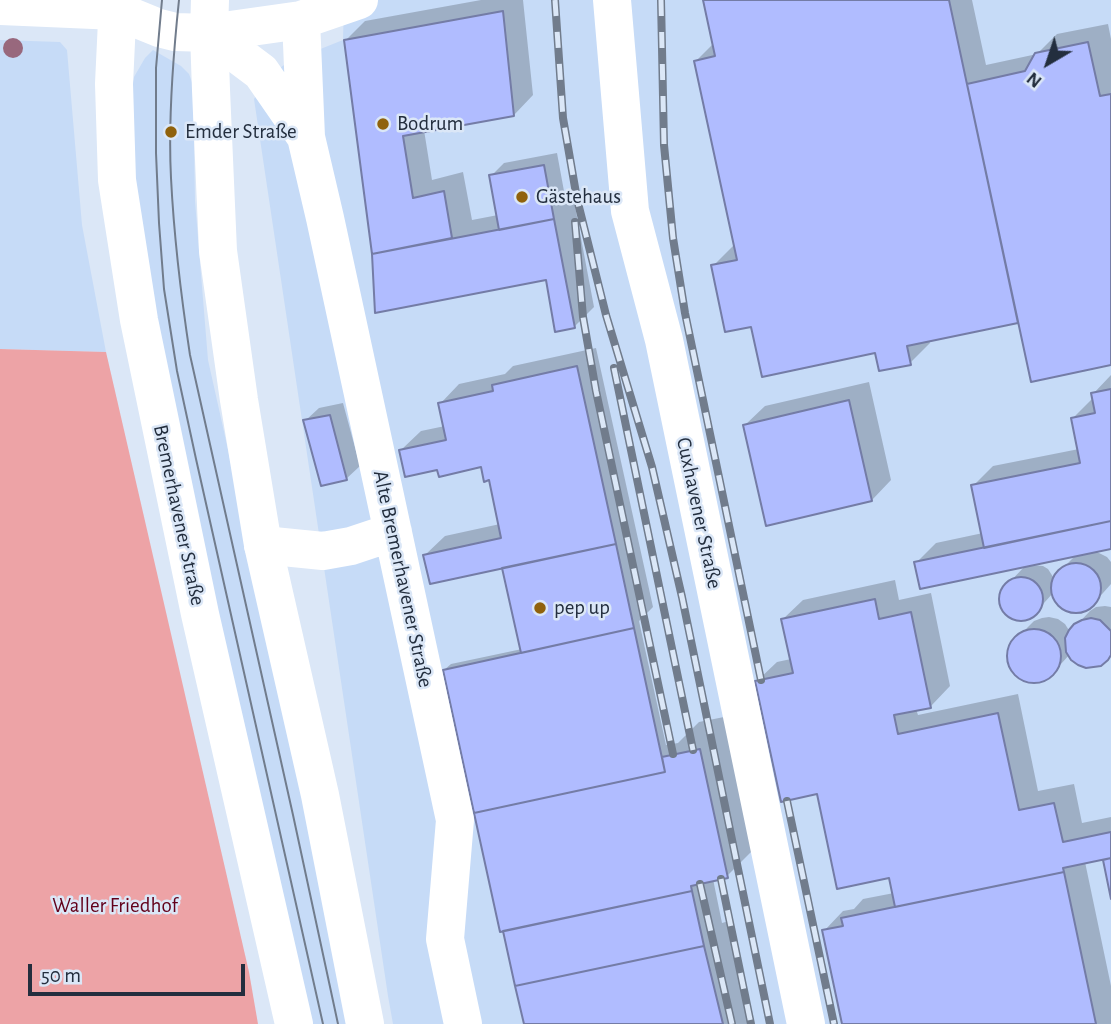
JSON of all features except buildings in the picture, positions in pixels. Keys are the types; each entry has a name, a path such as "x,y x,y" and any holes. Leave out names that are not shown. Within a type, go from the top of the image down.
{"main road":[{"path":"0,6 125,4 159,28 175,32 210,16 301,20 359,0"},
{"name":"Cuxhavener Straße","path":"612,0 630,211 664,340 806,1024"},
{"name":"Bremerhavener Straße","path":"125,4 114,84 117,180 139,320 200,614 294,1024"},
{"path":"210,16 218,251 239,400 263,545 320,795 365,1024"},
{"name":"Alte Bremerhavener Straße","path":"210,16 261,72 306,137"},
{"name":"Alte Bremerhavener Straße","path":"301,20 306,137 455,820 444,939 463,1024"},
{"path":"263,545 323,551 351,547 393,532"}],"shaded area":[{"path":"344,0 1111,0 1111,1024 393,1024 254,99 272,74 288,62 343,40"},
{"path":"0,40 60,42 67,50 82,225 106,352 0,349"},
{"path":"153,50 181,66 189,74 193,85 195,201 208,360 356,1024 310,1024 172,412 135,200 129,102 134,77"}],"green space":[{"name":"Waller Friedhof","path":"0,349 106,352 249,972 258,1024 0,1024"}],"tram line":[{"path":"162,0 156,68 156,153 164,289 177,371 196,459 323,1024"},
{"path":"179,0 170,156 176,244 190,355 338,1024"}],"railway":[{"path":"555,0 563,118 577,199 606,315 652,467 682,597 770,1024"},
{"path":"661,0 664,145 673,238 685,313 761,680"},
{"path":"575,222 583,317 596,391 673,754"},
{"path":"614,368 693,750"},
{"path":"787,801 834,1024"},
{"path":"721,879 751,1024"},
{"path":"700,884 732,1024"}],"place":[{"name":"Bodrum","path":"383,124"},
{"name":"Emder Straße","path":"171,132"},
{"name":"Gästehaus","path":"522,197"},
{"name":"pep up","path":"540,608"}]}
